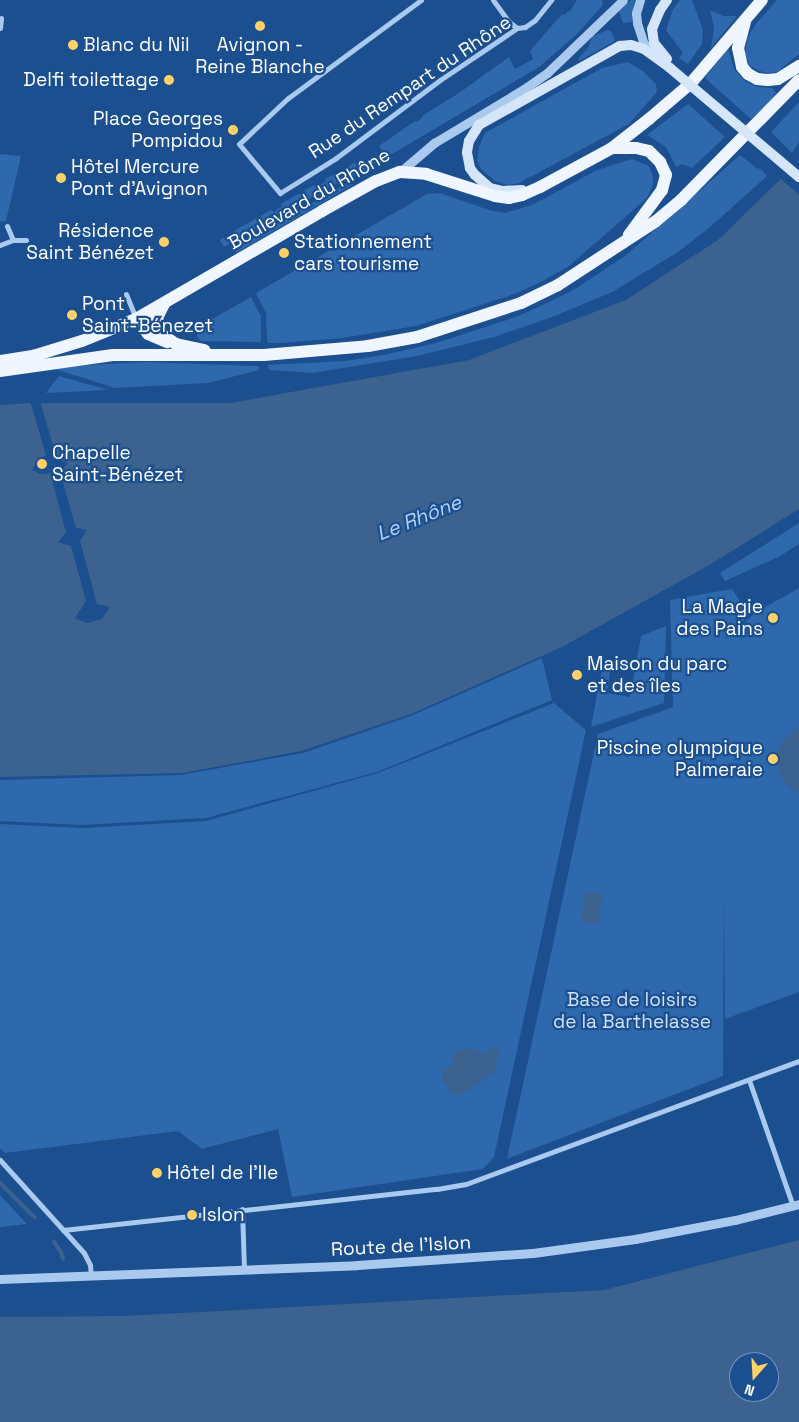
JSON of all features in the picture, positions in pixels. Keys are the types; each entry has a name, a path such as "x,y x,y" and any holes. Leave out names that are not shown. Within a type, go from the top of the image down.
{"main road":[{"path":"667,0 660,10 652,29 659,50 672,66 693,86 799,177"},
{"path":"400,172 426,174 495,196 509,198 522,195 540,187 612,148 691,83 762,0"},
{"path":"745,20 738,48 742,67 748,74 757,79 778,79 799,66"},
{"path":"540,187 503,191 490,188 480,181 470,168 468,152 469,141 479,125 620,46 631,45 651,52 672,66"},
{"path":"0,371 8,363 113,355 264,355 330,350 417,337 521,303 558,285 656,221 681,200 799,80"},
{"path":"612,148 636,148 649,151 660,162 666,175 662,190 619,246"},
{"name":"Boulevard du Rhône","path":"8,363 82,341 136,319 322,211 376,181 400,172"},
{"path":"164,304 157,318 158,329 166,339 176,344"},
{"path":"136,319 154,338 227,354"}],"street":[{"name":"Rue du Rempart du Rhône","path":"421,0 288,98 239,144 280,193 336,158 440,80 518,28 525,28 535,20 551,0"},
{"path":"493,0 508,21 518,28"},
{"name":"Boulevard du Rhône","path":"400,172 434,143 524,89 547,72 623,0"},
{"path":"640,0 636,13 637,23 644,44 651,52"},
{"path":"0,28 1,18"},
{"path":"7,226 14,240"},
{"path":"0,245 14,240 26,240"},
{"path":"126,294 136,319"},
{"path":"63,1230 427,1190 466,1184 799,1062"},
{"path":"749,1080 796,1205"},
{"path":"0,1160 84,1253 90,1265 91,1277"},
{"name":"Route de l'Islon","path":"0,1279 244,1270 440,1260 533,1253 635,1239 735,1220 796,1205"},
{"path":"242,1209 244,1270"}],"green space":[{"path":"577,0 602,0 603,5 577,34 539,67 355,176 349,175 344,169 354,163 368,165 384,154 379,146 415,121 417,122 422,116 459,93 509,57 515,69 533,59 530,51 562,14 564,15 571,10"},
{"path":"631,0 635,0 632,22 623,23 619,11"},
{"path":"680,0 692,0 703,30 702,44 688,64 679,58 683,53 666,30 673,9"},
{"path":"777,0 799,0 799,54 777,72 768,73 759,71 749,65 745,53 748,37 755,25"},
{"path":"710,10 723,16 737,16 711,48 714,28"},
{"path":"607,30 611,31 615,41 579,61 578,59 588,48 592,37"},
{"path":"728,48 734,69 745,81 757,87 772,88 776,93 768,104 751,119 705,78"},
{"path":"628,62 644,72 656,84 657,92 629,124 519,183 508,185 495,181 481,169 477,160 479,147 485,133 602,68"},
{"path":"799,102 799,142 792,153 771,132"},
{"path":"688,104 725,137 692,168 682,164 676,167 666,147 647,135"},
{"path":"0,154 21,156 6,221 0,222"},
{"path":"740,155 758,169 760,168 767,176 709,228 678,252 612,292 555,316 494,337 417,356 312,373 269,370 268,365 345,361 384,355 436,343 516,317 545,304 575,289 625,256"},
{"path":"632,159 649,166 653,176 653,185 647,198 569,266 537,284 509,296 416,326 342,338 268,343 266,313 256,293 427,194 440,193 489,210 505,213 532,205 597,170"},
{"path":"340,172 343,178 340,181 224,247 220,240 271,210 274,212 282,206 281,204 316,184 318,186 326,181 325,179"},
{"path":"345,184 354,184 236,253 235,248"},
{"path":"251,297 261,316 261,342 201,341 197,337 197,330 200,326"},
{"path":"146,362 259,366 259,370 208,383 115,388 55,369 87,365"},
{"path":"59,376 108,390 46,393"},
{"path":"799,523 799,544 780,556 725,581 720,573"},
{"name":"Base de loisirs de la Barthelasse","path":"799,588 799,992 725,1019 724,897 723,1076 507,1159 598,734 673,707 670,600 732,589 749,615 726,639 755,613"},
{"path":"666,626 664,703 591,727 604,658 612,659 607,693 630,697 641,636"},
{"path":"542,658 552,700 377,772 206,818 82,825 0,821 0,780 181,775 303,753 411,716"},
{"path":"554,703 586,730 494,1157 483,1169 292,1197 278,1129 202,1149 178,1131 5,1153 0,1148 0,824 83,828 206,821 378,773"},
{"path":"0,1195 27,1224 0,1227"}],"water":[{"name":"Le Rhône","path":"799,161 799,509 711,564 562,647 411,714 301,751 183,773 0,777 0,405 31,403 231,403 469,360 626,300 718,240"},
{"path":"799,725 799,793 790,789 781,777 777,764 778,751 784,740"},
{"path":"585,892 602,894 598,924 581,922"},
{"path":"496,1045 500,1049 497,1056 496,1071 462,1094 450,1093 448,1086 443,1082 442,1075 445,1069 451,1066 455,1051 472,1048 484,1054"},
{"path":"799,1240 799,1422 0,1422 0,1317 125,1316 604,1290"}],"pier":[{"path":"796,160 799,163 799,195 779,177"},
{"path":"30,401 40,401 57,459 68,463 60,472 76,528 87,530 80,541 97,604 110,607 102,619 87,623 75,618 86,601 71,546 58,542 66,532 50,473 40,474 32,470 37,461 46,455"}],"waterway":[{"path":"0,1183 35,1218"},
{"path":"54,1242 61,1252 63,1259"}],"place":[{"name":"Avignon - Reine Blanche","path":"260,26"},
{"name":"Blanc du Nil","path":"73,45"},
{"name":"Delfi toilettage","path":"169,80"},
{"name":"Place Georges Pompidou","path":"233,130"},
{"name":"Hôtel Mercure Pont d'Avignon","path":"61,178"},
{"name":"Résidence Saint Bénézet","path":"164,242"},
{"name":"Stationnement cars tourisme","path":"284,253"},
{"name":"Pont Saint-Bénezet","path":"72,315"},
{"name":"Chapelle Saint-Bénézet","path":"42,464"},
{"name":"La Magie des Pains","path":"773,618"},
{"name":"Maison du parc et des îles","path":"577,675"},
{"name":"Piscine olympique Palmeraie","path":"773,759"},
{"name":"Hôtel de l'Ile","path":"157,1173"},
{"name":"Islon","path":"192,1215"}]}
